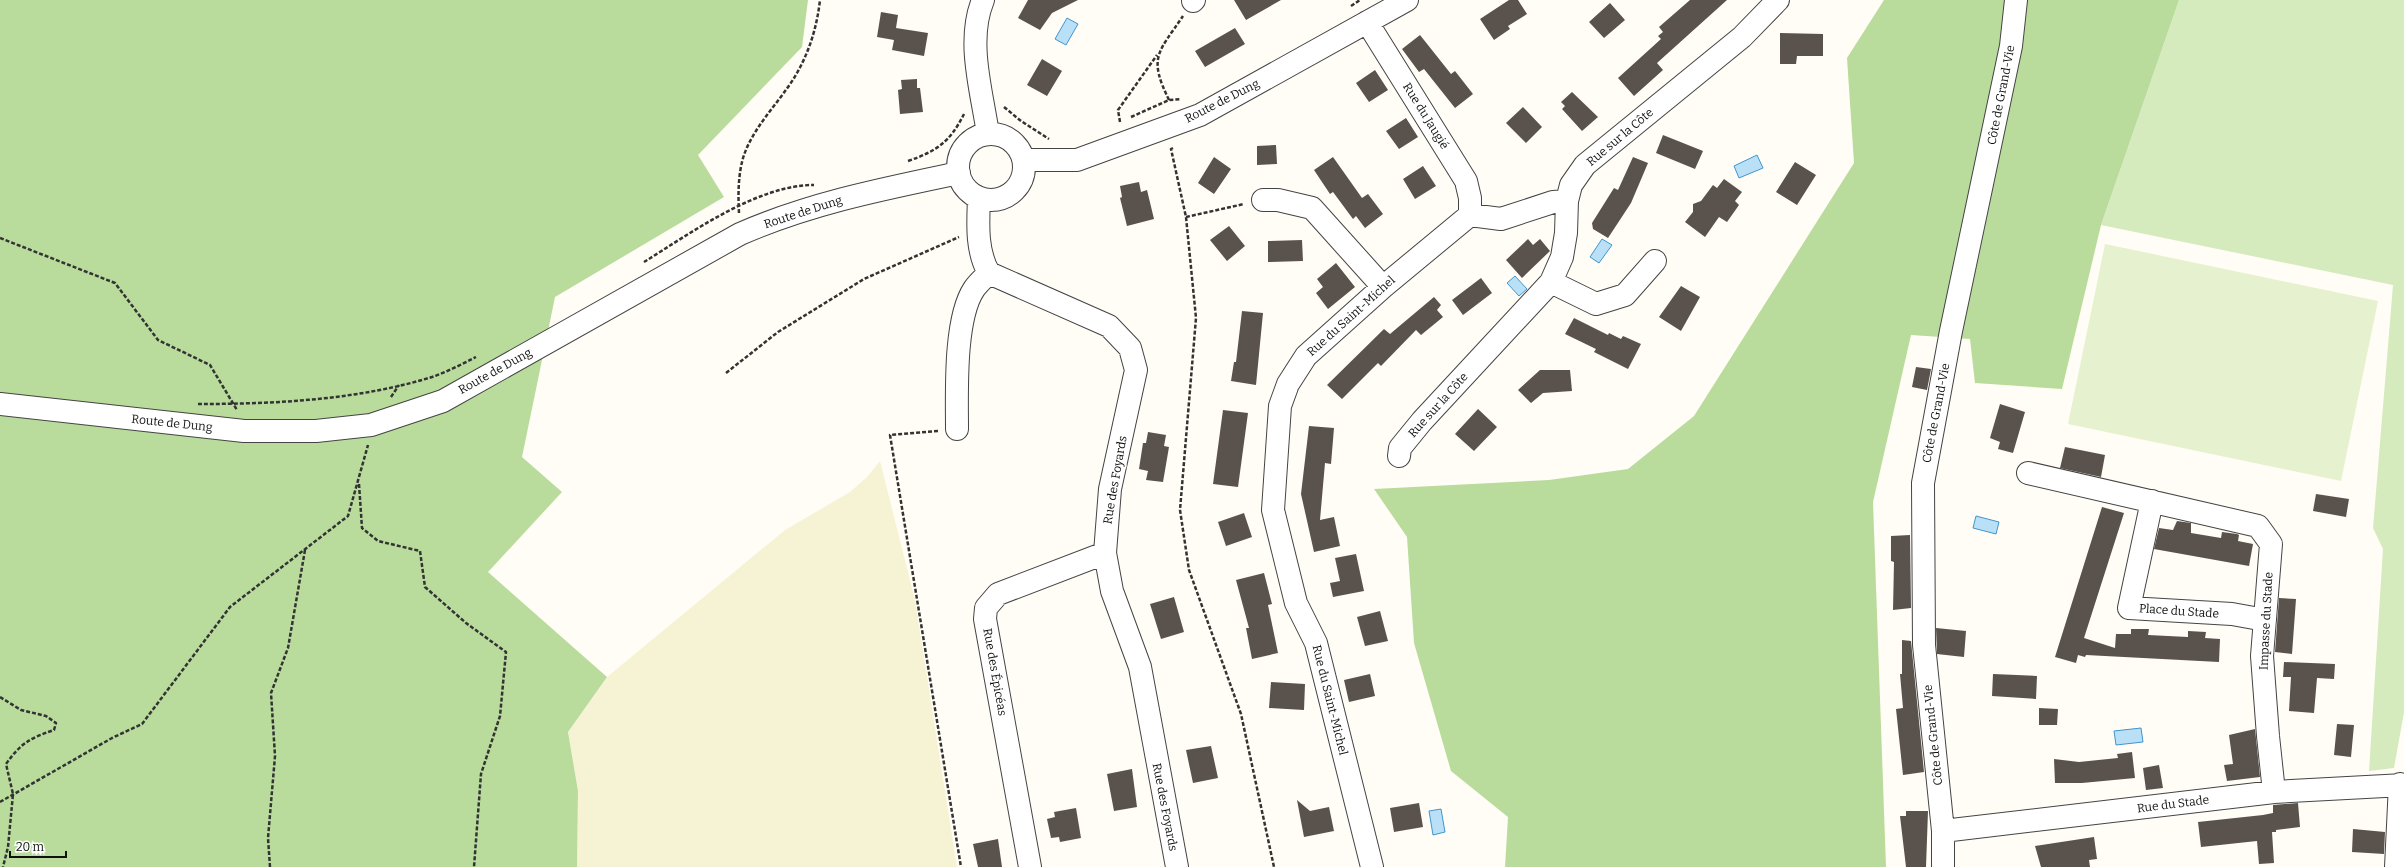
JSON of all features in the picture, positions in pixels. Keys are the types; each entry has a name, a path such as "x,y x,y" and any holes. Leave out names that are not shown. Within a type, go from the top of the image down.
{"street":[{"path":"983,0 979,11 976,58 988,134"},
{"name":"Route de Dung","path":"1024,160 1077,160 1196,108 1367,22 1407,0"},
{"name":"Rue sur la Côte","path":"1399,456 1400,448 1422,421 1551,282 1562,257 1566,233 1567,201 1571,185 1585,165 1742,37 1778,0"},
{"name":"Côte de Grand-Vie","path":"1943,867 1943,831 1924,645 1923,483 1951,331 2011,46 2016,0"},
{"name":"Rue du Jaugié","path":"1367,22 1466,181 1470,198 1470,215"},
{"path":"988,134 1000,135 1011,140 1019,149 1024,160 1024,174 1018,187 1007,196 993,200 979,198 966,188 959,173 959,159 965,147 975,138 988,134"},
{"name":"Route de Dung","path":"0,404 244,431 316,431 371,425 443,401 740,234 781,216 823,203 959,173"},
{"path":"957,429 956,382 963,314 974,289 989,273 983,262 978,234 979,198"},
{"path":"1263,200 1278,200 1312,208 1383,287"},
{"path":"1470,215 1501,219 1553,202 1567,201"},
{"name":"Rue du Saint-Michel","path":"1372,867 1316,643 1296,603 1273,510 1280,406 1288,384 1306,356 1383,287 1470,215"},
{"path":"1551,282 1596,304 1625,295 1655,261"},
{"name":"Rue des Foyards","path":"989,273 1108,326 1130,348 1136,370 1110,489 1105,553 1112,591 1140,667 1177,867"},
{"path":"2028,473 2152,502"},
{"name":"Impasse du Stade","path":"2152,502 2258,526 2271,544 2262,656 2274,792"},
{"name":"Place du Stade","path":"2152,502 2129,608 2232,614 2265,620"},
{"name":"Rue des Épicéas","path":"1030,867 985,619 986,608 998,594 1105,553"},
{"path":"2396,867 2402,784"},
{"name":"Rue du Stade","path":"1943,831 2274,792 2402,784"}],"path":[{"path":"740,234 739,206 744,156 763,121 797,73 816,29 820,0"},
{"path":"1347,8 1360,0"},
{"path":"1120,122 1118,110 1193,1"},
{"path":"1157,54 1160,79 1169,100"},
{"path":"1114,124 1169,100 1196,108"},
{"path":"900,163 932,153 955,132 966,109 984,103 1000,104 1046,138 1054,140"},
{"path":"1179,145 1171,149 1186,217 1196,318 1180,510 1189,570 1241,714 1274,867"},
{"path":"638,266 739,206 796,185 817,185"},
{"path":"1186,217 1263,200"},
{"path":"726,373 778,332 864,279 952,239 978,234"},
{"path":"0,238 115,283 158,340 210,365 234,404 244,431"},
{"path":"191,404 234,404 358,394 433,377 482,355"},
{"path":"0,802 112,738 142,724 230,607 348,516 371,425"},
{"path":"957,429 890,435 961,867"},
{"path":"358,481 362,528 378,541 420,551 425,587 466,623 506,652 500,716 481,774 474,867"},
{"path":"270,867 268,838 275,756 271,693 288,648 305,550"},
{"path":"0,696 22,710 46,716 56,723 54,730 38,735 19,746 6,764 14,794 9,840 3,867"}],"shaded area":[{"path":"880,461 915,600 957,867 577,867 578,791 568,732 607,677 785,530 850,492 867,477"}],"green space":[{"path":"0,0 808,0 802,47 698,155 724,197 555,297 522,457 562,492 488,572 607,677 568,732 578,791 577,867 0,867"},
{"path":"1884,0 2179,0 2101,225 2062,389 1975,383 1970,339 1911,335 1873,502 1886,867 1505,867 1508,817 1451,771 1414,643 1407,537 1374,489 1549,480 1628,469 1694,416 1854,163 1847,58"},
{"path":"2179,0 2404,0 2404,712 2394,768 2369,771 2383,549 2373,528 2393,285 2101,225"},
{"path":"2105,244 2378,301 2341,481 2068,424"}],"water":[{"path":"1067,18 1078,24 1066,45 1055,39"},
{"path":"1757,155 1763,168 1739,178 1734,166"},
{"path":"1602,239 1612,245 1599,263 1590,257"},
{"path":"1515,276 1527,289 1519,296 1507,283"},
{"path":"1976,516 1999,522 1996,534 1973,528"},
{"path":"2141,728 2143,742 2116,745 2114,731"},
{"path":"1441,809 1445,832 1433,835 1429,811"}],"building":[{"path":"1028,0 1078,0 1052,13 1040,30 1018,18"},
{"path":"1234,0 1281,0 1246,20"},
{"path":"1509,0 1518,0 1527,14 1508,26 1510,29 1494,40 1480,19"},
{"path":"1690,0 1727,0 1657,63 1663,70 1634,96 1618,78 1661,39 1658,36 1663,32 1659,27"},
{"path":"1610,3 1625,20 1604,38 1589,22"},
{"path":"881,12 898,15 896,28 928,33 924,56 892,50 894,40 877,37"},
{"path":"1235,28 1245,44 1205,67 1195,51"},
{"path":"1780,33 1823,34 1823,56 1797,56 1796,64 1780,64"},
{"path":"1420,35 1451,74 1455,71 1473,94 1455,108 1424,69 1419,72 1402,49"},
{"path":"1042,59 1062,71 1047,96 1027,85"},
{"path":"1375,70 1388,90 1369,102 1356,83"},
{"path":"917,79 917,88 920,88 923,112 900,114 898,90 902,89 901,80"},
{"path":"1572,92 1598,117 1582,131 1562,109 1565,106 1561,102"},
{"path":"1523,107 1542,127 1526,143 1506,123"},
{"path":"1406,118 1418,137 1399,149 1386,131"},
{"path":"1663,135 1703,151 1695,169 1656,153"},
{"path":"1276,145 1277,164 1257,165 1257,146"},
{"path":"1214,157 1231,169 1214,194 1198,183"},
{"path":"1333,157 1362,198 1368,194 1383,214 1365,228 1356,216 1353,219 1333,192 1330,194 1314,170"},
{"path":"1633,157 1648,163 1631,203 1608,238 1593,229 1592,223 1614,188 1618,190"},
{"path":"1795,162 1816,175 1797,205 1776,192"},
{"path":"1423,166 1436,186 1415,199 1403,179"},
{"path":"1724,179 1742,192 1735,201 1739,205 1727,222 1719,217 1705,237 1685,222 1693,212 1693,204 1701,201 1713,185 1717,188"},
{"path":"1139,182 1141,192 1147,190 1154,219 1127,226 1120,198 1122,197 1120,186"},
{"path":"1229,226 1245,246 1227,261 1210,240"},
{"path":"1528,239 1533,245 1540,239 1550,251 1522,278 1506,260"},
{"path":"1302,240 1303,261 1268,262 1268,241"},
{"path":"1336,263 1355,287 1328,309 1316,293 1323,287 1317,279"},
{"path":"1481,278 1492,293 1463,315 1452,300"},
{"path":"1681,286 1700,297 1681,331 1659,317"},
{"path":"1434,297 1441,305 1437,310 1443,317 1421,335 1416,330 1381,366 1378,363 1342,399 1327,385 1384,329 1390,334"},
{"path":"1242,311 1263,313 1256,385 1231,381 1234,362 1236,362"},
{"path":"1574,318 1608,335 1609,333 1621,339 1623,336 1641,344 1628,369 1594,352 1596,349 1565,334"},
{"path":"1916,367 1931,369 1927,390 1912,387"},
{"path":"1540,370 1570,370 1572,391 1543,393 1531,403 1518,390"},
{"path":"2000,404 2025,412 2013,453 1998,449 2000,442 1990,438"},
{"path":"1478,409 1497,427 1474,451 1455,434"},
{"path":"1223,410 1248,413 1238,487 1213,484"},
{"path":"1309,426 1334,428 1331,464 1325,463 1320,520 1334,517 1340,546 1314,552 1301,494"},
{"path":"1148,432 1166,435 1164,446 1169,447 1163,482 1146,480 1148,471 1139,469 1143,443 1146,443"},
{"path":"2065,447 2105,455 2101,477 2060,468"},
{"path":"2316,494 2349,499 2346,517 2313,511"},
{"path":"2102,507 2124,513 2084,638 2115,648 2116,634 2131,634 2131,629 2149,629 2148,635 2188,637 2188,631 2206,632 2205,638 2220,639 2219,662 2086,655 2085,657 2078,655 2076,663 2055,657"},
{"path":"1244,513 1252,537 1226,546 1218,522"},
{"path":"2177,521 2191,523 2191,533 2221,538 2222,532 2239,535 2238,541 2253,544 2249,566 2154,549 2159,528 2173,530"},
{"path":"1910,535 1911,608 1893,610 1894,562 1891,561 1891,536"},
{"path":"1356,554 1364,591 1333,597 1330,583 1340,581 1335,558"},
{"path":"1264,573 1272,604 1268,605 1278,653 1252,659 1246,628 1249,628 1236,580"},
{"path":"1174,597 1184,632 1161,639 1150,604"},
{"path":"2279,598 2296,599 2292,654 2275,652"},
{"path":"1380,611 1388,641 1365,646 1357,617"},
{"path":"1936,628 1966,631 1964,657 1937,654"},
{"path":"1902,640 1911,641 1924,772 1903,775 1896,709 1903,708 1900,674 1902,674"},
{"path":"2284,662 2335,664 2334,679 2317,678 2314,713 2289,711 2291,677 2283,677"},
{"path":"1370,674 1375,696 1349,702 1344,680"},
{"path":"1993,674 2037,676 2036,699 1992,696"},
{"path":"1271,682 1305,684 1304,710 1269,708"},
{"path":"2039,708 2058,709 2057,725 2039,725"},
{"path":"2337,724 2354,725 2351,757 2334,755"},
{"path":"2255,729 2260,777 2227,781 2224,765 2233,764 2229,735"},
{"path":"1211,746 1218,778 1193,783 1186,750"},
{"path":"2132,752 2135,778 2082,783 2055,783 2054,759 2079,762 2118,758 2117,754"},
{"path":"2159,765 2163,788 2146,790 2143,768"},
{"path":"1132,769 1137,807 1114,811 1107,774"},
{"path":"1297,800 1310,811 1329,807 1334,831 1304,837"},
{"path":"1419,803 1423,827 1394,832 1390,808"},
{"path":"2298,803 2300,827 2276,830 2276,832 2272,832 2274,863 2259,864 2257,841 2201,847 2198,822 2263,815 2273,813 2273,805"},
{"path":"1076,808 1081,838 1060,842 1059,837 1051,838 1047,819 1055,817 1054,812"},
{"path":"1906,811 1928,811 1926,867 1906,867 1900,816 1906,816"},
{"path":"2353,829 2385,832 2384,854 2352,852"},
{"path":"2094,837 2097,859 2089,860 2090,867 2041,867 2035,846"},
{"path":"998,839 1002,867 978,867 973,844"}]}
